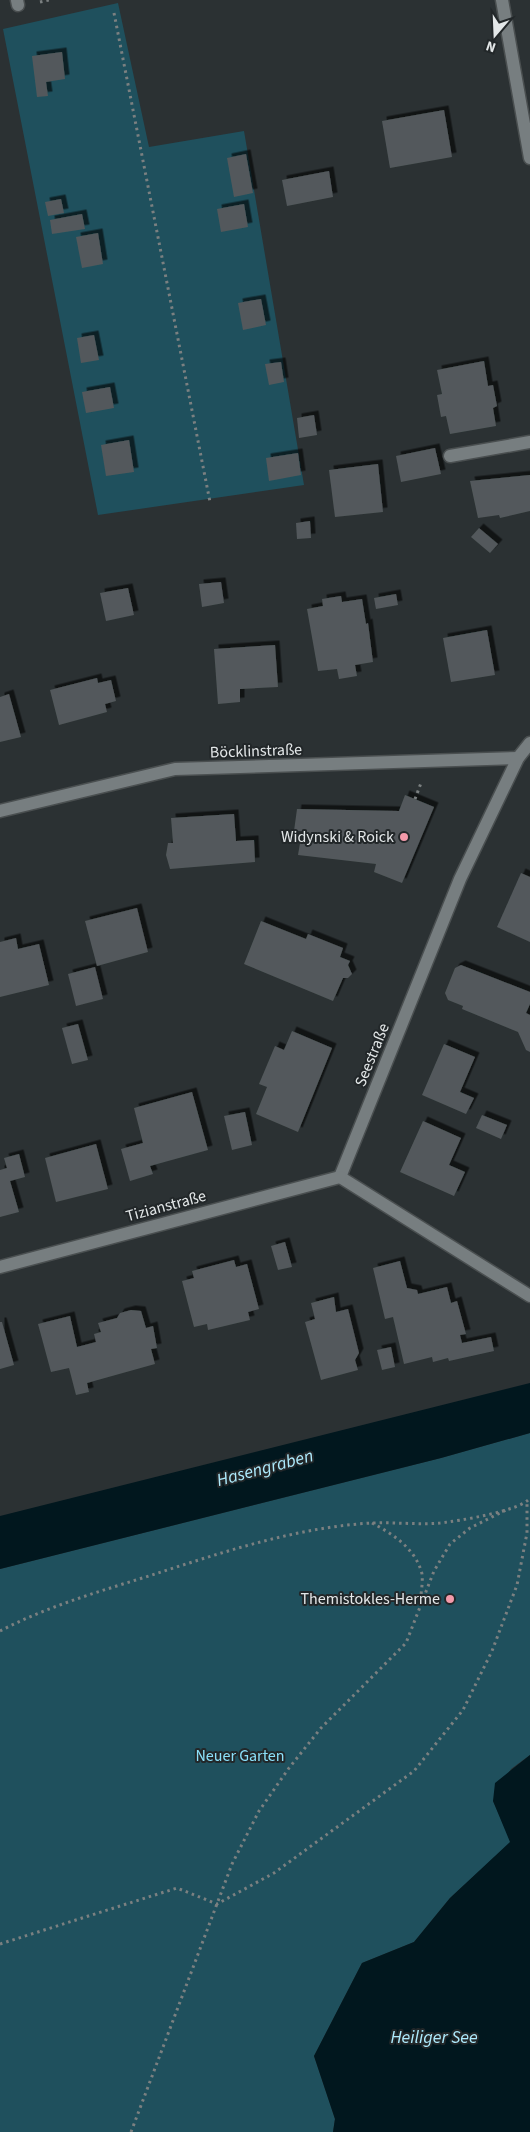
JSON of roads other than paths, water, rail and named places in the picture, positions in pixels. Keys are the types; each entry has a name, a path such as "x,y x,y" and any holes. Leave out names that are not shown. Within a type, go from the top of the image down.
{"street":[{"path":"502,0 530,158"},
{"path":"450,456 530,442"},
{"name":"Seestraße","path":"340,1177 460,879 518,758 530,743"},
{"name":"Böcklinstraße","path":"0,811 175,769 518,758"},
{"path":"340,1177 530,1296"},
{"name":"Tizianstraße","path":"0,1267 340,1177"}],"water":[{"name":"Hasengraben","path":"530,1383 530,1433 441,1458 0,1569 0,1516"},
{"name":"Heiliger See","path":"530,1755 530,2132 333,2132 335,2119 314,2056 362,1963 414,1942 450,1898 510,1842 493,1801 495,1783"}],"place":[{"name":"Widynski & Roick","path":"404,837"},
{"name":"Themistokles-Herme","path":"450,1599"}],"park label":[{"name":"Neuer Garten","path":"240,1756"}]}
